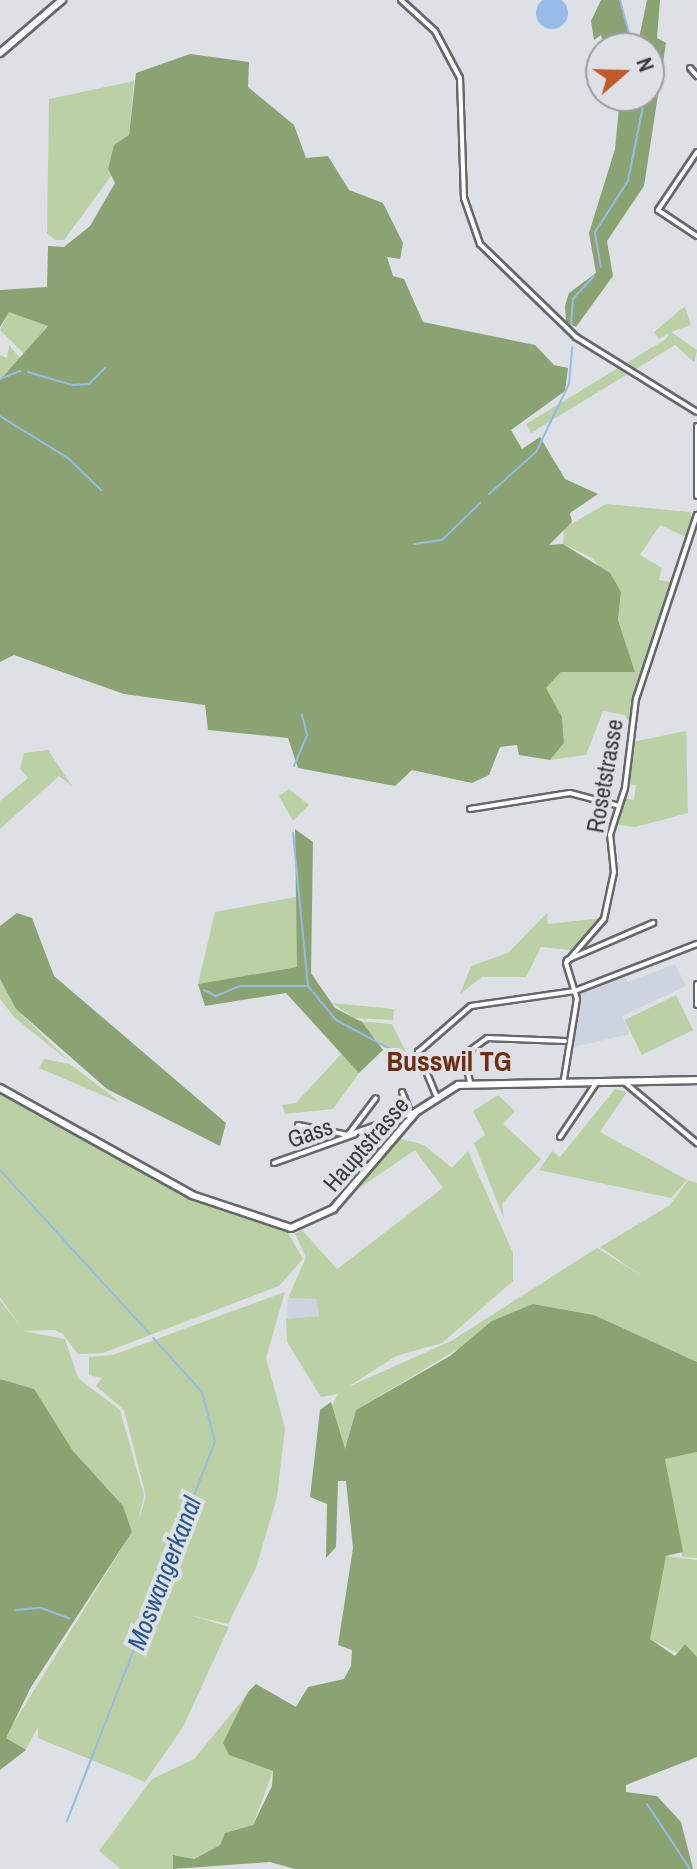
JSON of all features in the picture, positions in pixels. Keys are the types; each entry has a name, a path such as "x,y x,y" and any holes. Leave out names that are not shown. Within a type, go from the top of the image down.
{"street":[{"path":"0,53 62,0"},
{"path":"401,0 435,31 460,78 464,198 480,244 576,337 697,412"},
{"path":"690,68 697,76"},
{"path":"697,152 658,210 697,236"},
{"path":"697,426 697,496"},
{"name":"Rosetstrasse","path":"567,960 604,919 616,805 636,699 697,515"},
{"path":"470,809 570,793 616,805"},
{"path":"564,1079 565,1041 575,991 567,960 653,923"},
{"path":"436,1095 418,1052 471,1006 575,991 697,944"},
{"path":"697,984 697,1005"},
{"path":"470,1082 464,1055 489,1037 565,1041"},
{"path":"560,1137 597,1080"},
{"path":"623,1080 697,1143"},
{"name":"Hauptstrasse","path":"0,1088 192,1195 284,1228 311,1224 342,1201 413,1112 436,1095 470,1082 697,1080"},
{"path":"298,1125 355,1134 413,1112 402,1092"},
{"path":"348,1135 376,1098"},
{"name":"Gass","path":"274,1163 355,1134"}],"shaded area":[{"path":"675,964 686,986 622,1016 630,1034 569,1048 581,990 621,971 628,982"},
{"path":"288,1298 317,1299 319,1316 286,1319"}],"green space":[{"path":"601,0 620,0 629,32 593,32 591,21"},
{"path":"647,0 660,0 657,32 640,32"},
{"path":"190,54 249,62 248,87 294,125 306,158 328,156 349,190 383,203 403,243 400,259 387,257 393,276 404,279 423,322 535,345 554,365 568,368 565,391 511,430 522,449 540,437 565,479 598,494 570,513 572,522 549,545 563,544 610,573 621,592 618,620 635,672 561,672 546,688 562,717 564,743 550,760 519,755 517,745 500,747 489,775 472,783 412,770 395,786 298,768 288,738 208,730 205,705 124,694 14,655 0,662 0,380 48,326 9,312 0,327 0,290 47,287 48,246 64,247 90,226 115,183 108,169 114,145 129,135 136,73"},
{"path":"134,81 129,135 108,169 111,176 64,240 55,240 47,233 49,99"},
{"path":"618,112 655,112 644,186 607,241 613,276 576,327 566,322 565,306 569,293 596,273 589,233 615,149"},
{"path":"685,306 691,325 671,332 697,350 694,362 675,345 531,433 526,424 666,339 669,333 659,339 654,332"},
{"path":"9,311 48,325 25,355 0,330"},
{"path":"9,345 21,359 0,380 0,355 7,358"},
{"path":"606,504 690,512 693,524 686,537 660,525 640,555 662,568 659,580 672,582 630,725 625,715 603,711 586,755 550,760 564,743 562,717 546,688 561,672 635,672 618,620 621,592 591,557 563,544 564,528"},
{"path":"686,731 688,813 635,827 614,824 622,798 634,800 636,785 627,784 632,742"},
{"path":"48,750 72,786 59,776 0,829 0,801 28,778 20,769 24,753"},
{"path":"289,789 309,805 293,821 279,796"},
{"path":"295,829 313,842 311,973 335,1008 362,1022 383,1050 359,1073 286,993 205,1006 198,984 297,967"},
{"path":"296,897 298,967 198,984 215,912"},
{"path":"17,913 32,918 54,976 226,1123 220,1146 107,1089 16,1009 0,979 0,926"},
{"path":"547,913 548,924 603,918 570,950 541,947 526,977 482,977 460,994 471,966 508,953"},
{"path":"0,979 16,1009 70,1062 15,1018 0,999"},
{"path":"676,995 693,1030 642,1055 625,1020"},
{"path":"332,1003 394,1009 393,1020 354,1018"},
{"path":"359,1021 392,1024 407,1054 398,1063"},
{"path":"344,1051 359,1073 333,1109 285,1114 282,1105 296,1103"},
{"path":"44,1059 70,1064 121,1103 39,1068"},
{"path":"615,1089 627,1092 600,1132 687,1180 671,1198 539,1170 552,1151 560,1157"},
{"path":"0,1091 196,1200 287,1231 303,1259 279,1286 103,1353 78,1354 63,1334 55,1330 23,1331 65,1339 78,1378 120,1410 144,1495 138,1523 146,1496 124,1410 96,1386 102,1378 89,1375 89,1357 113,1355 285,1292 266,1358 285,1428 277,1497 256,1568 228,1624 190,1615 229,1627 183,1727 145,1782 38,1738 38,1727 25,1751 5,1737 132,1532 123,1507 71,1449 34,1390 0,1379 0,1300 20,1326 0,1297"},
{"path":"498,1095 515,1111 503,1124 541,1159 502,1204 504,1219 474,1143 485,1135 473,1111"},
{"path":"398,1138 424,1145 452,1168 468,1151 513,1253 513,1281 442,1343 396,1356 348,1387 451,1341 597,1248 642,1276 600,1247 670,1205 688,1180 697,1183 697,1362 594,1315 533,1304 356,1410 344,1452 329,1411 338,1394 321,1397 287,1342 286,1319 319,1316 316,1299 288,1298 306,1257 295,1234 302,1230 337,1269 443,1188 415,1150 358,1189"},
{"path":"359,1158 369,1168 344,1192 334,1167"},
{"path":"533,1304 594,1315 697,1362 697,1452 665,1459 683,1552 666,1556 650,1639 675,1656 685,1644 697,1657 697,1757 626,1785 626,1792 657,1796 681,1822 693,1869 295,1869 270,1862 173,1869 173,1855 194,1859 220,1845 225,1833 253,1825 272,1786 273,1771 229,1755 223,1743 248,1692 256,1684 296,1707 308,1687 344,1679 351,1666 352,1650 338,1645 353,1548 346,1481 338,1481 336,1547 326,1558 327,1504 310,1497 320,1410 331,1402 345,1449 356,1410 450,1356 492,1321"},
{"path":"0,1379 34,1389 73,1451 123,1506 132,1532 31,1687 6,1738 26,1750 0,1770"},
{"path":"697,1452 697,1558 682,1557 665,1459"},
{"path":"666,1556 697,1560 697,1657 685,1644 677,1653 650,1639 643,1622"},
{"path":"254,1686 233,1725 230,1755 273,1771 253,1825 225,1833 220,1845 193,1859 174,1855 173,1869 121,1869 99,1851 152,1779 194,1759"}],"water":[{"path":"552,-3 563,2 568,13 563,24 552,29 541,24 536,13 541,2"}],"waterway":[{"path":"620,0 629,32"},
{"path":"601,267 595,232 628,181 642,112"},
{"path":"571,325 573,299 594,276"},
{"path":"489,494 536,452 569,384 572,347"},
{"path":"28,372 72,385 89,384 105,368"},
{"path":"0,379 20,371"},
{"path":"0,416 68,458 101,490"},
{"path":"414,544 442,540 480,503"},
{"path":"294,766 307,735 302,715"},
{"path":"293,833 308,986 336,1020 405,1057"},
{"path":"204,990 216,996 240,986 308,986"},
{"name":"Moswangerkanal","path":"0,1170 149,1333"},
{"name":"Moswangerkanal","path":"67,1821 215,1442 202,1392 153,1338"},
{"path":"16,1610 41,1608 69,1618"},
{"path":"647,1804 690,1869"}],"district":[{"name":"Busswil TG","path":"449,1061"}]}
